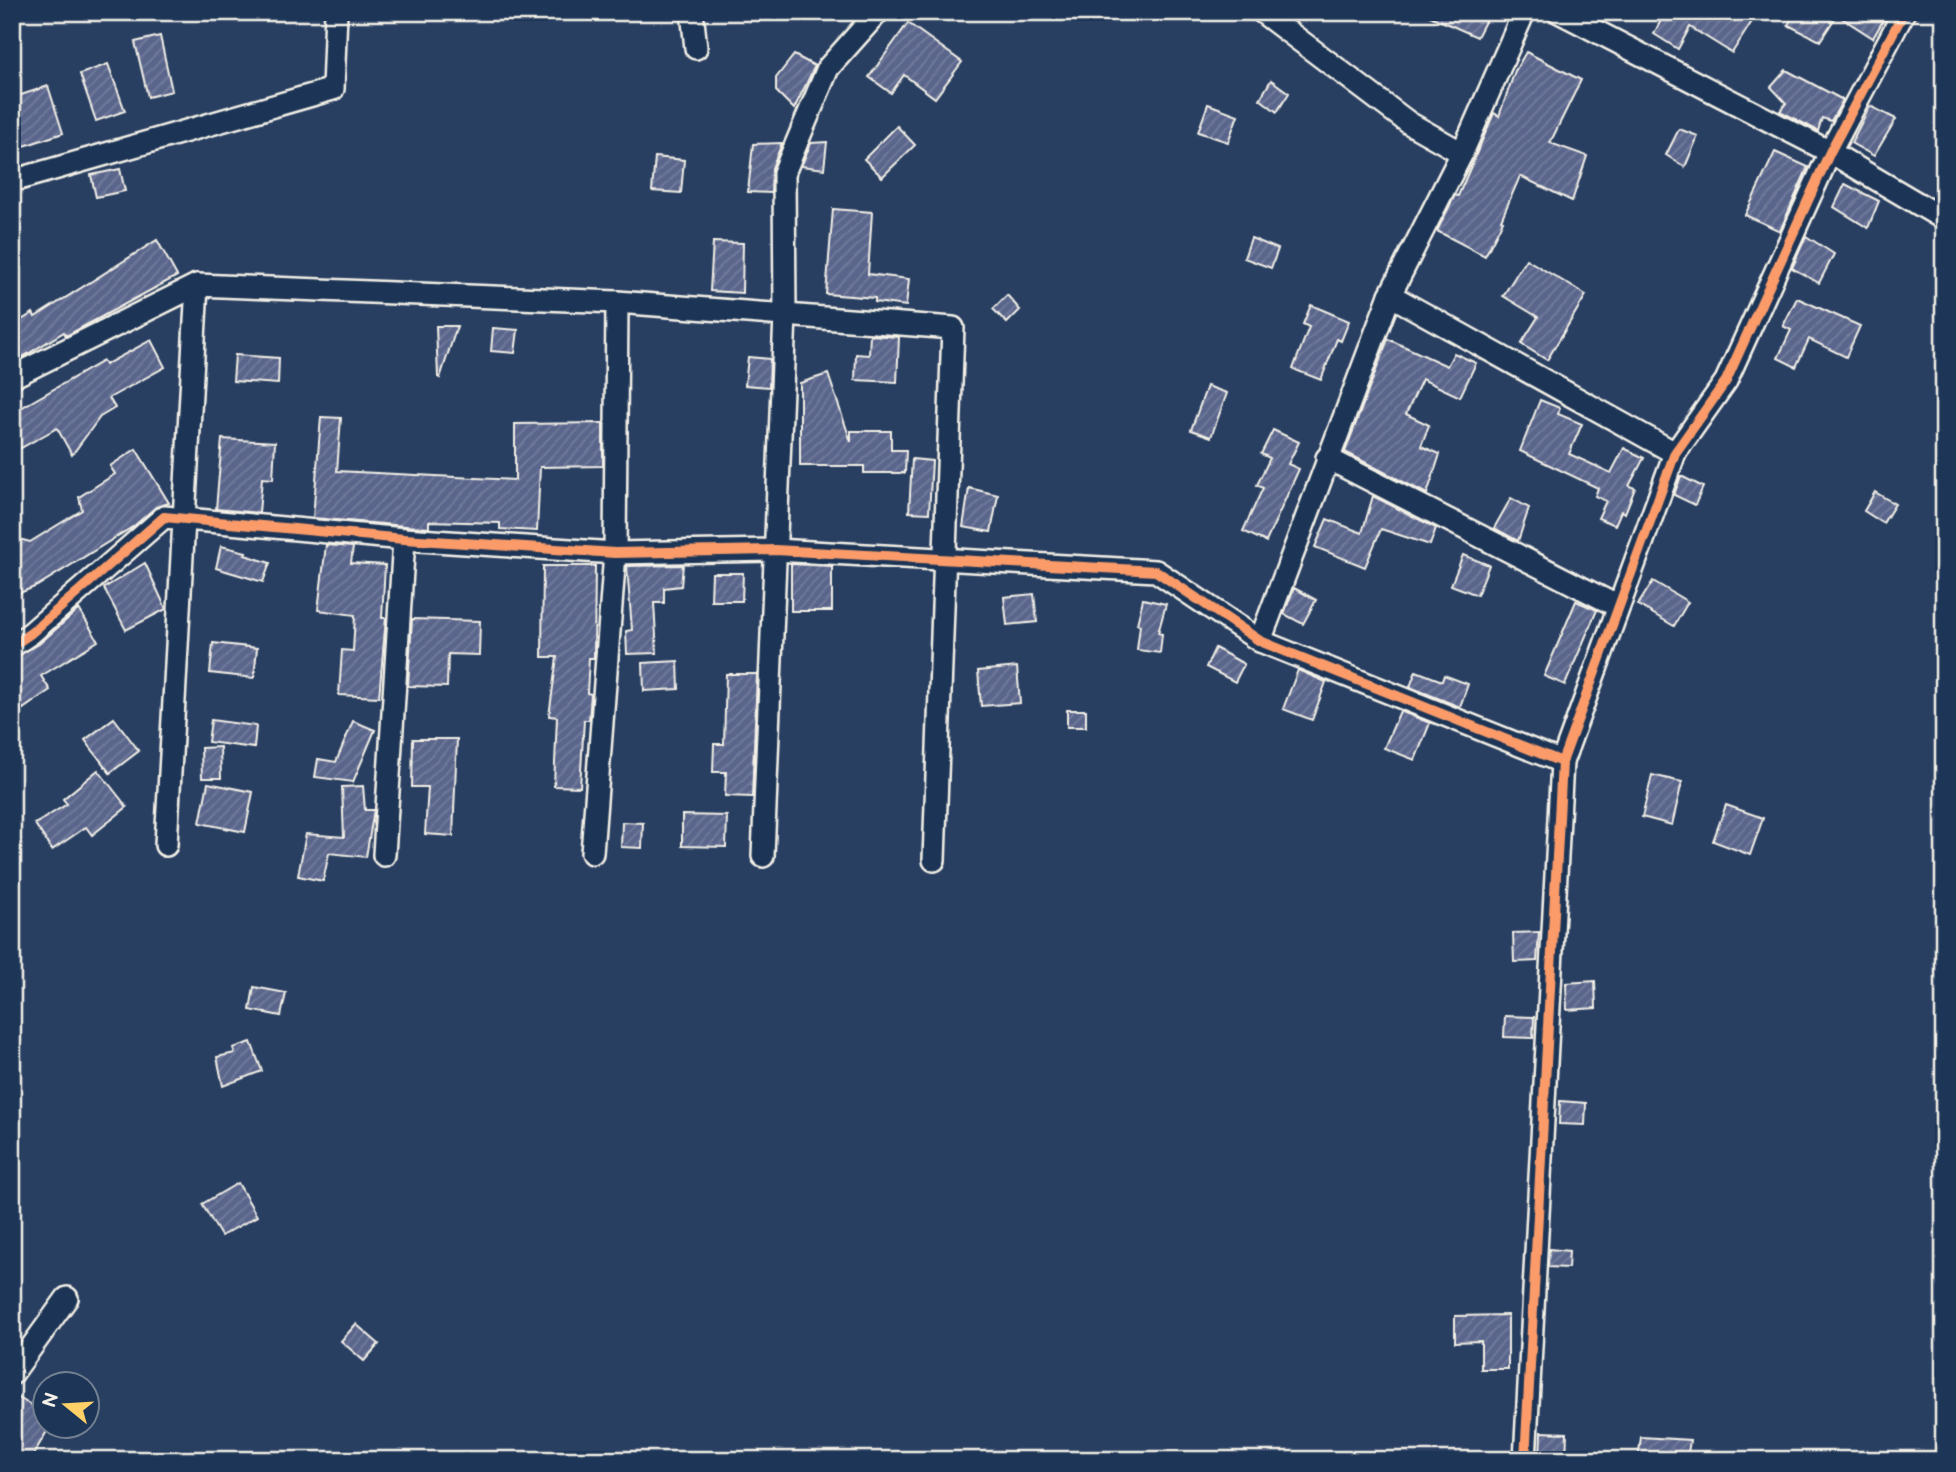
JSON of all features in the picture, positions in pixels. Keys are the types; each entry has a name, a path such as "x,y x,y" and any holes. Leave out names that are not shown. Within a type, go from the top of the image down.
{"street":[{"path":"12,181 332,89 336,12"},
{"path":"692,12 696,48"},
{"path":"762,856 785,315 784,173 828,68 878,12"},
{"path":"1262,12 1409,123 1462,153"},
{"path":"1260,640 1390,295 1462,153 1524,12"},
{"path":"1559,12 1830,152 1944,219"},
{"path":"1525,1460 1562,762 1675,453 1726,381 1830,152 1904,12"},
{"path":"166,845 197,285"},
{"path":"12,377 197,285 617,302 953,328 934,860"},
{"path":"1390,295 1675,453"},
{"path":"592,853 615,553 617,302"},
{"path":"1327,458 1617,606"},
{"path":"12,646 164,517 404,539 615,553 775,550 1156,571 1260,640 1562,762"},
{"path":"384,855 404,539"},
{"path":"12,1374 67,1298"}],"building":[{"path":"1421,12 1490,12 1477,37"},
{"path":"1665,12 1758,12 1732,53 1690,27 1678,49 1654,34"},
{"path":"1795,12 1888,12 1873,38 1837,15 1820,41 1788,25"},
{"path":"908,23 962,62 935,98 904,75 891,93 869,77"},
{"path":"160,36 172,91 148,97 135,42"},
{"path":"1526,52 1581,80 1550,143 1587,156 1572,201 1520,176 1501,220 1503,221 1485,256 1437,231 1455,195 1458,196 1494,113 1499,116 1515,71"},
{"path":"794,55 815,66 794,109 776,91 776,78"},
{"path":"108,64 125,111 96,121 80,74"},
{"path":"1786,70 1843,100 1831,121 1822,118 1818,131 1780,111 1786,103 1771,87"},
{"path":"1271,80 1289,93 1277,112 1260,99"},
{"path":"48,86 63,133 12,150 12,98"},
{"path":"1208,104 1238,115 1228,142 1198,132"},
{"path":"1870,106 1896,119 1874,156 1851,143"},
{"path":"897,126 915,145 882,177 864,159"},
{"path":"1679,129 1698,136 1685,167 1666,155"},
{"path":"827,142 824,169 801,166 811,143"},
{"path":"782,143 772,168 771,193 748,192 753,144"},
{"path":"1775,152 1808,167 1780,231 1745,215"},
{"path":"655,157 684,160 681,193 652,191"},
{"path":"120,169 125,191 96,197 91,175"},
{"path":"1845,184 1879,201 1868,228 1834,207"},
{"path":"833,209 872,212 868,274 909,279 906,306 875,302 875,298 826,294"},
{"path":"1806,236 1834,254 1819,283 1792,268"},
{"path":"1251,238 1278,249 1271,268 1244,258"},
{"path":"157,240 177,276 66,336 64,332 21,358 12,342 12,326 33,313 35,317"},
{"path":"713,242 743,243 742,293 710,291"},
{"path":"1526,259 1586,295 1547,360 1521,344 1538,317 1503,296"},
{"path":"1007,295 1020,310 1007,323 993,309"},
{"path":"1797,298 1860,326 1846,357 1809,339 1796,367 1778,358 1791,330 1783,326"},
{"path":"1311,305 1349,321 1341,341 1337,339 1321,380 1293,369 1309,327 1303,324"},
{"path":"436,326 457,326 440,378 438,377"},
{"path":"493,328 518,330 515,353 491,351"},
{"path":"870,335 899,337 897,382 855,380 856,354 869,355"},
{"path":"1388,339 1447,366 1454,353 1476,363 1460,397 1422,379 1406,414 1429,425 1421,446 1440,454 1427,494 1345,452"},
{"path":"151,340 165,367 109,398 115,408 100,417 72,455 57,428 12,453 12,413 103,361 105,365"},
{"path":"235,355 279,358 278,384 233,381"},
{"path":"748,357 770,359 769,387 745,385"},
{"path":"828,374 851,442 851,431 891,431 891,450 906,450 905,473 864,473 864,466 800,466 800,383"},
{"path":"1207,386 1227,393 1211,437 1191,430"},
{"path":"1540,400 1560,408 1558,414 1582,424 1569,454 1611,473 1624,448 1644,458 1629,486 1635,488 1625,513 1621,511 1615,525 1598,518 1606,501 1595,496 1598,488 1520,451"},
{"path":"321,417 341,418 337,471 515,480 515,424 603,423 603,466 540,467 537,531 500,529 500,523 429,521 429,528 313,518"},
{"path":"1273,430 1299,442 1288,464 1299,469 1266,542 1243,531 1263,488 1257,485 1270,458 1261,454"},
{"path":"222,439 275,442 273,479 262,478 259,513 216,509"},
{"path":"136,449 169,503 156,507 134,526 37,586 12,596 12,557 19,554 12,537 30,542 82,510 79,497 115,474 110,466"},
{"path":"912,459 932,461 929,513 909,512"},
{"path":"1681,476 1703,487 1695,505 1674,495"},
{"path":"969,488 998,495 991,532 963,527"},
{"path":"1875,492 1895,504 1883,523 1864,511"},
{"path":"1373,496 1436,528 1430,545 1381,529 1365,567 1315,547 1327,519 1362,533"},
{"path":"1511,498 1529,508 1518,541 1494,528"},
{"path":"326,545 353,547 351,563 385,565 382,618 386,618 379,697 339,695 342,650 353,651 355,615 318,610"},
{"path":"221,546 246,552 245,555 270,563 263,582 216,568"},
{"path":"1463,555 1489,565 1477,595 1451,585"},
{"path":"145,563 166,609 126,630 104,588"},
{"path":"791,564 832,566 832,611 791,611"},
{"path":"683,565 681,586 664,588 664,603 654,603 657,653 627,654 626,631 632,630 627,566"},
{"path":"543,566 595,566 594,658 589,658 587,693 591,694 589,720 584,720 580,787 554,786 557,717 549,716 557,657 542,657"},
{"path":"712,573 743,573 742,601 711,601"},
{"path":"1653,581 1688,602 1674,626 1638,605"},
{"path":"1294,588 1316,600 1303,624 1284,614"},
{"path":"1034,594 1037,622 1007,625 1004,597"},
{"path":"1143,599 1166,604 1158,633 1162,634 1160,653 1137,650 1140,625 1137,624"},
{"path":"1576,601 1597,610 1565,685 1544,676"},
{"path":"79,609 98,641 41,676 50,690 23,709 12,693 12,659 39,644"},
{"path":"412,619 480,621 479,655 448,654 447,687 408,686"},
{"path":"213,643 257,648 254,678 210,673"},
{"path":"1215,648 1244,664 1235,682 1206,667"},
{"path":"678,661 679,689 644,691 643,663"},
{"path":"1017,667 1020,703 981,706 978,671"},
{"path":"1298,670 1326,682 1312,720 1283,709"},
{"path":"1416,671 1442,681 1444,675 1468,684 1460,707 1410,687"},
{"path":"726,674 757,674 752,797 725,796 726,772 713,772 714,744 724,744"},
{"path":"1067,710 1086,710 1086,727 1067,727"},
{"path":"1400,711 1430,723 1415,760 1384,748"},
{"path":"114,718 139,751 110,773 85,740"},
{"path":"211,720 256,726 254,748 208,742"},
{"path":"353,721 375,730 353,782 315,777 318,759 336,762"},
{"path":"413,739 457,739 453,836 425,834 428,787 412,787"},
{"path":"220,747 221,778 202,778 201,748"},
{"path":"98,770 127,807 92,835 86,827 52,850 35,824 67,804 63,799"},
{"path":"1652,775 1682,782 1672,825 1642,817"},
{"path":"208,783 253,792 245,832 200,823"},
{"path":"363,786 365,810 374,810 366,857 329,853 323,881 298,876 306,834 344,837 342,787"},
{"path":"1726,805 1763,818 1750,855 1713,841"},
{"path":"682,815 727,816 726,847 682,846"},
{"path":"622,822 643,823 642,848 621,847"},
{"path":"1539,932 1537,961 1514,962 1513,933"},
{"path":"1595,981 1596,1008 1567,1010 1566,983"},
{"path":"254,987 286,993 281,1016 250,1010"},
{"path":"1505,1016 1534,1017 1533,1038 1504,1037"},
{"path":"251,1042 262,1071 223,1086 217,1057 235,1053 233,1048"},
{"path":"1560,1101 1586,1103 1585,1125 1559,1124"},
{"path":"238,1183 257,1216 221,1236 202,1204"},
{"path":"1549,1249 1569,1251 1568,1268 1548,1267"},
{"path":"1508,1315 1508,1369 1481,1369 1481,1341 1455,1342 1455,1316"},
{"path":"356,1324 379,1344 364,1361 341,1341"},
{"path":"12,1394 32,1406 32,1440 42,1440 30,1460 12,1460"},
{"path":"1541,1432 1567,1433 1566,1460 1540,1460"},
{"path":"1641,1437 1690,1440 1687,1460 1638,1460"}],"cycle path":[{"path":"1525,1460 1562,762 1675,453 1726,381 1830,152 1904,12"},
{"path":"12,646 31,633 164,517 404,539 615,553 775,550 1156,571 1260,641 1562,762"}]}
